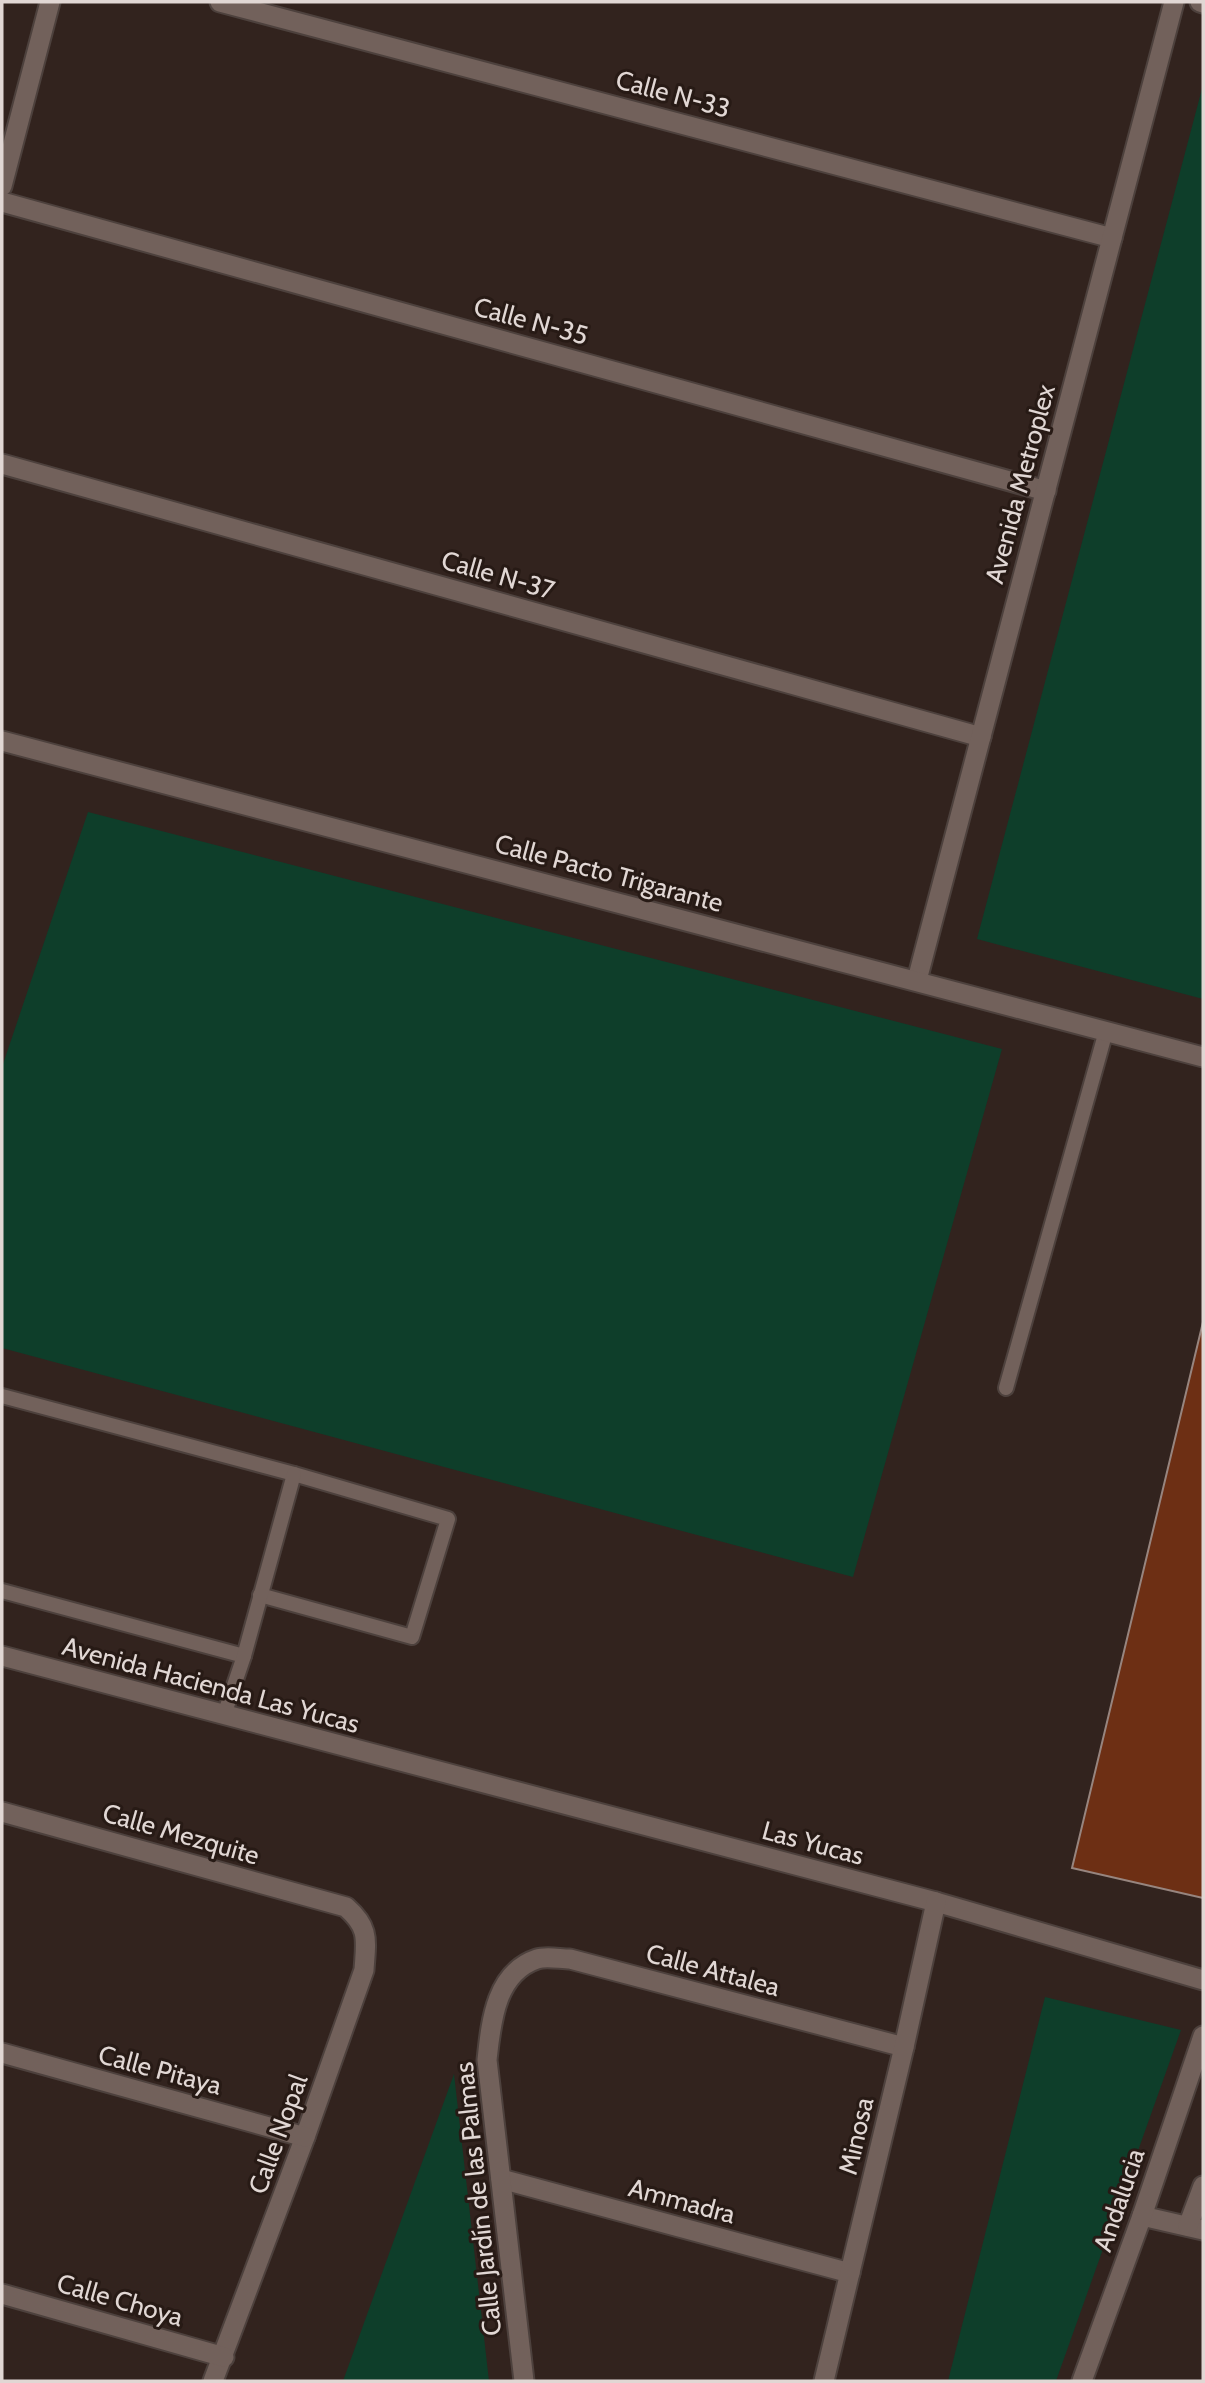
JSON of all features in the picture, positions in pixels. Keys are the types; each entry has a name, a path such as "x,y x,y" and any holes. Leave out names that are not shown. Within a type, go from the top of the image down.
{"street":[{"path":"2,186 50,2"},
{"name":"Calle N-33","path":"220,2 1112,238"},
{"name":"Avenida Metroplex","path":"917,980 1174,2"},
{"name":"Calle N-35","path":"2,202 1046,491"},
{"name":"Calle N-37","path":"2,464 981,737"},
{"name":"Calle Pacto Trigarante","path":"2,741 1203,1057"},
{"name":"Avenida Hacienda Las Yucas","path":"2,1656 407,1765"},
{"name":"Las Yucas","path":"407,1765 936,1902 1203,1980"},
{"name":"Calle Mezquite","path":"2,1812 345,1908"},
{"name":"Minosa","path":"824,2381 936,1902"},
{"name":"Calle Nopal","path":"213,2381 305,2137 364,1970 366,1944 362,1921 345,1908"},
{"name":"Calle Attalea","path":"512,1974 538,1959 570,1959 904,2048"},
{"name":"Calle Jardín de las Palmas","path":"512,1974 492,2013 487,2060 524,2381"},
{"name":"Andalucia","path":"1082,2381 1203,2036"},
{"name":"Calle Pitaya","path":"2,2053 305,2137"},
{"name":"Ammadra","path":"501,2179 850,2273"},
{"path":"1142,2216 1196,2228 1203,2186"},
{"name":"Calle Choya","path":"2,2294 224,2357"}],"lane":[{"path":"1006,1388 1106,1031"},
{"path":"2,1396 294,1474 448,1519 412,1637 261,1595"},
{"path":"224,1716 244,1656 294,1474"},
{"path":"2,1591 244,1656"}],"green space":[{"path":"1203,85 1203,999 977,939"},
{"path":"88,812 1002,1049 853,1577 2,1348 2,1067"},
{"path":"1045,1997 1181,2030 1056,2381 948,2381"},
{"path":"454,2074 489,2381 343,2381"}],"building":[{"path":"1203,1322 1203,1898 1072,1868"}]}
